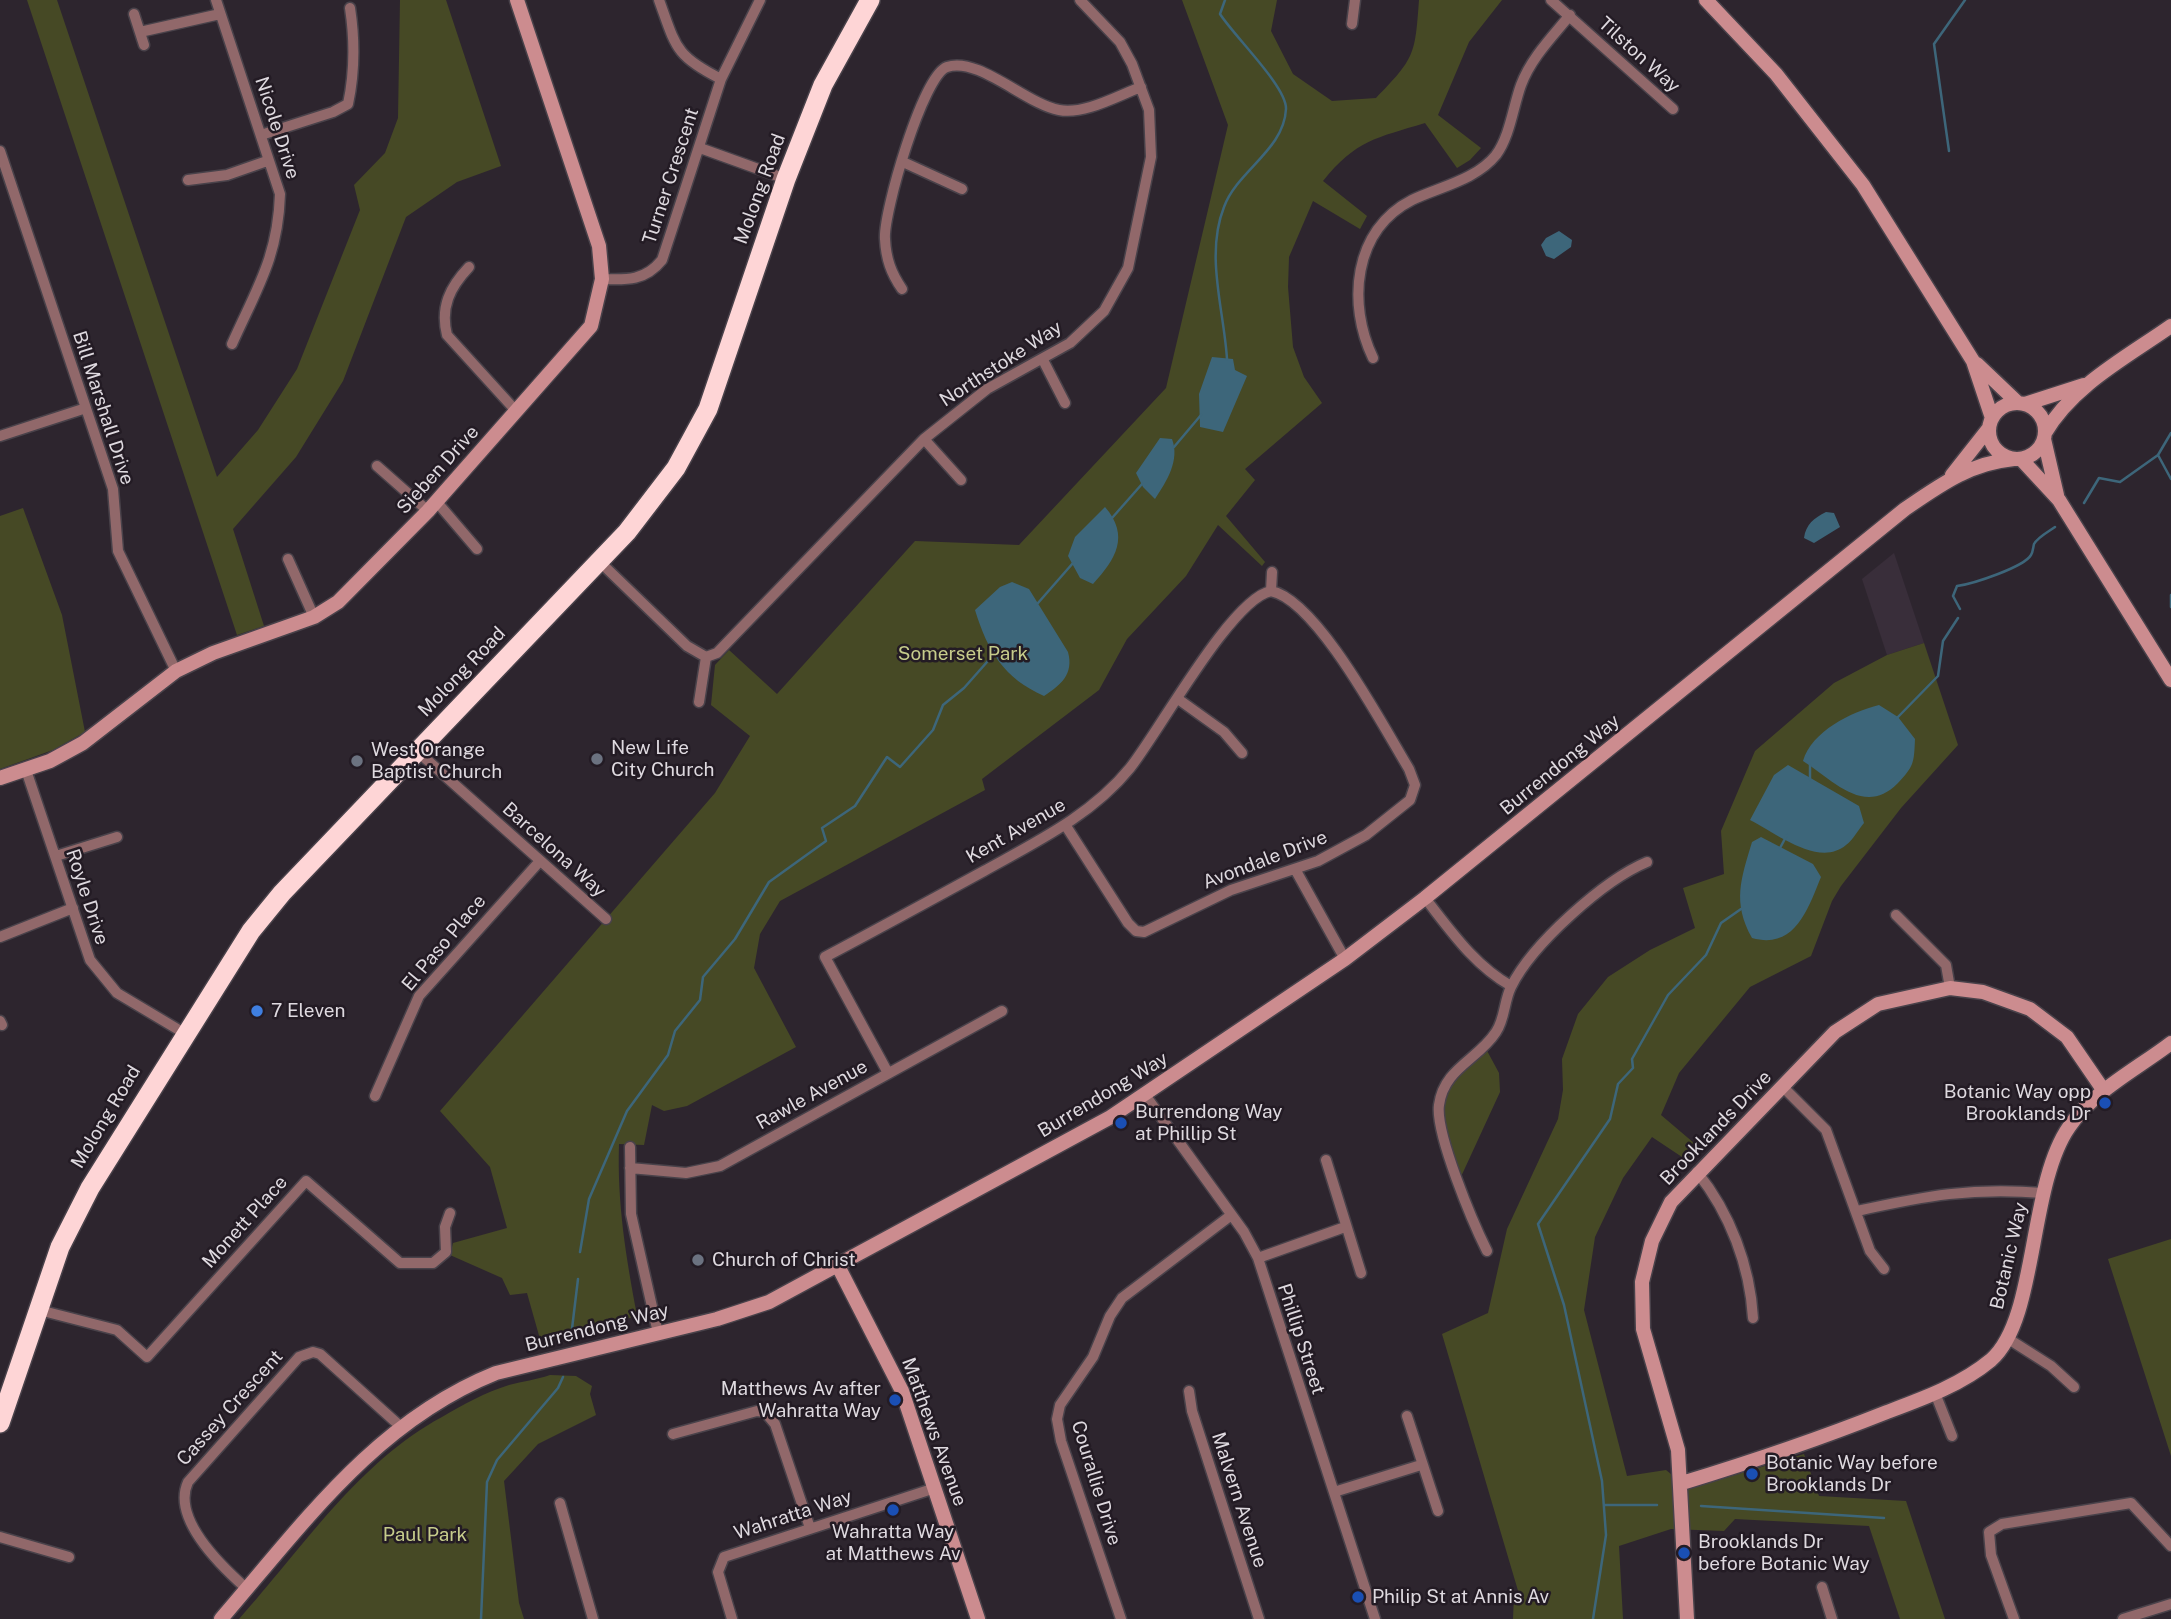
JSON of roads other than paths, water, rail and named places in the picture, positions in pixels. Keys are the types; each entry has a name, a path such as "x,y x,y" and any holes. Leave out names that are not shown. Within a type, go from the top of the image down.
{"highway":[{"name":"Molong Road","path":"0,1423 60,1247 90,1188 223,970 282,893 599,561 652,501 698,431 722,371 786,179 823,85 870,0"}],"main road":[{"name":"Sieben Drive","path":"0,778 50,761 96,735 176,671 213,653 314,617 338,602 432,505 591,326 602,279 599,246 517,0"},
{"path":"1706,0 1768,65 1835,147 1888,222 1973,361 1991,423 1994,447 2001,455 2017,459 2059,500 2171,680"},
{"path":"2017,459 2035,453 2055,416 2088,383 2171,326"},
{"path":"1973,361 2041,416 2047,462 2059,500"},
{"path":"1991,423 2002,407 2088,383"},
{"name":"Burrendong Way","path":"1949,479 1991,423"},
{"name":"Burrendong Way","path":"220,1619 353,1470 400,1426 447,1395 496,1373 769,1302 1110,1118 1345,959 1425,898 1905,509 1949,479 1988,461 2017,459"},
{"name":"Brooklands Drive","path":"1687,1619 1682,1483 1675,1438 1643,1329 1642,1282 1652,1241 1671,1202 1697,1172 1835,1032 1878,1004 1950,988 1983,992 2030,1009 2067,1037 2104,1091"},
{"name":"Botanic Way","path":"1682,1483 1805,1445 1935,1394 1992,1359 2007,1338 2019,1309 2049,1166 2069,1126 2104,1091 2171,1043"},
{"name":"Matthews Avenue","path":"838,1266 898,1382 978,1619"}],"street":[{"name":"Nicole Drive","path":"216,0 261,135 267,161 281,194 279,226 272,260 232,344"},
{"path":"659,0 680,53 690,63 721,79"},
{"name":"Turner Crescent","path":"602,279 636,280 652,272 662,260 721,79 760,0"},
{"name":"Northstoke Way","path":"706,656 719,651 924,439 986,389 1070,343 1104,311 1128,268 1151,157 1149,110 1120,42 1080,0"},
{"path":"1352,24 1355,0"},
{"name":"Tilston Way","path":"1551,0 1673,109"},
{"path":"261,135 348,104 355,42 350,8"},
{"path":"140,32 220,13"},
{"path":"134,14 144,45"},
{"path":"1373,358 1362,334 1356,295 1363,259 1376,229 1409,202 1453,184 1496,155 1532,61 1570,15"},
{"path":"902,289 890,270 884,237 888,205 927,90 937,72 948,67 965,66 1060,111 1079,110 1140,88"},
{"path":"700,148 786,179"},
{"name":"Bill Marshall Drive","path":"0,151 113,489 118,551 176,671"},
{"path":"188,180 227,175 267,161"},
{"path":"903,162 962,189"},
{"path":"469,267 451,286 443,318 447,335 517,412"},
{"path":"1043,360 1065,403"},
{"path":"0,436 86,408"},
{"path":"924,439 961,480"},
{"path":"377,466 432,505 477,549"},
{"path":"288,559 314,617"},
{"path":"599,561 687,646 706,656 699,702"},
{"path":"1271,592 1272,572"},
{"name":"Kent Avenue","path":"888,1073 825,957 1066,826 1103,797 1130,768 1214,645 1255,598 1271,592"},
{"name":"Avondale Drive","path":"1066,826 1136,931 1153,930 1222,894 1295,869 1366,835 1410,800 1415,785 1409,769 1328,639 1293,602 1271,592"},
{"path":"1178,699 1224,732 1242,753"},
{"name":"Barcelona Way","path":"417,751 606,919"},
{"name":"Royle Drive","path":"26,770 90,960 101,977 117,993 184,1033"},
{"path":"56,856 117,837"},
{"name":"El Paso Place","path":"375,1096 419,996 539,862"},
{"path":"1487,1251 1442,1131 1438,1108 1443,1087 1459,1066 1485,1047 1498,1030 1511,986 1542,943 1566,919 1629,870 1647,862"},
{"path":"1295,869 1345,959"},
{"path":"1425,898 1474,958 1490,974 1511,986"},
{"path":"0,937 73,908"},
{"path":"1896,915 1946,965 1950,988"},
{"name":"Rawle Avenue","path":"631,1168 685,1173 720,1166 1002,1011"},
{"path":"1782,1086 1826,1130 1870,1251 1884,1269"},
{"name":"Phillip Street","path":"1145,1095 1244,1232 1258,1258 1375,1619"},
{"path":"630,1147 631,1214 658,1332"},
{"path":"1326,1160 1361,1273"},
{"path":"1697,1172 1726,1212 1752,1292 1753,1318"},
{"name":"Monett Place","path":"38,1310 117,1330 147,1357 306,1181 400,1264 433,1263 446,1252 445,1227 450,1213"},
{"path":"1857,1211 1936,1194 1992,1189 2043,1193"},
{"name":"Courallie Drive","path":"1121,1619 1061,1441 1057,1419 1060,1405 1093,1357 1110,1316 1122,1298 1230,1216"},
{"path":"1258,1258 1345,1227"},
{"path":"2007,1338 2051,1366 2074,1387"},
{"name":"Cassey Crescent","path":"247,1588 215,1560 202,1542 188,1512 184,1490 188,1482 299,1357 313,1352 320,1354 400,1426"},
{"name":"Malvern Avenue","path":"1189,1391 1192,1411 1259,1619"},
{"path":"1935,1394 1952,1436"},
{"path":"673,1434 757,1411 765,1412 775,1424 810,1528"},
{"path":"1407,1416 1438,1511"},
{"path":"1334,1492 1421,1465"},
{"name":"Wahratta Way","path":"732,1619 718,1572 723,1558 935,1488"},
{"path":"560,1503 593,1619"},
{"path":"2014,1619 1991,1555 1989,1532 2002,1524 2131,1503 2171,1546"},
{"path":"0,1537 69,1557"},
{"path":"1822,1587 1832,1619"},
{"path":"2123,1619 2171,1604"}],"water":[{"path":"1559,231 1572,240 1571,247 1554,259 1546,256 1541,245 1546,238"},
{"path":"1212,357 1233,359 1235,370 1247,376 1223,432 1200,427 1199,394"},
{"path":"1160,438 1172,439 1174,455 1168,478 1155,499 1143,487 1136,473"},
{"path":"1105,507 1117,528 1117,547 1108,566 1093,584 1080,578 1068,556 1075,537"},
{"path":"1826,512 1834,513 1840,527 1814,543 1804,538 1811,522"},
{"path":"1012,582 1029,589 1068,652 1068,673 1056,688 1044,696 1018,681 999,662 986,639 975,610 1000,587"},
{"path":"1879,705 1898,717 1915,739 1910,768 1886,793 1874,797 1850,792 1803,761 1815,741 1834,724 1857,712"},
{"path":"1788,765 1859,806 1864,823 1846,845 1835,851 1811,851 1750,820 1774,775"},
{"path":"1761,837 1813,864 1821,877 1798,924 1779,938 1767,940 1752,938 1740,902 1742,879 1752,842"}],"waterway":[{"path":"1225,0 1220,14 1269,75 1278,88 1286,109 1277,137 1230,194 1219,225 1216,244 1217,283 1227,359"},
{"path":"1949,151 1934,44 1965,0"},
{"path":"1174,447 1201,415"},
{"path":"2084,503 2099,478 2120,482 2158,455 2171,433"},
{"path":"2158,455 2171,479"},
{"path":"1112,518 1142,484"},
{"path":"1960,609 1953,596 1957,586 2019,565 2031,555 2038,539 2055,527"},
{"path":"1038,603 1073,563"},
{"path":"2171,595 2171,607"},
{"path":"1897,718 1938,676 1943,641 1958,618"},
{"path":"580,1252 589,1199 627,1111 668,1055 675,1031 700,1000 703,977 735,939 769,882 826,841 822,828 855,806 887,757 900,767 933,730 943,705 964,688 995,653"},
{"path":"1810,765 1810,780"},
{"path":"1780,848 1787,835"},
{"path":"1593,1619 1606,1535 1602,1481 1564,1305 1538,1224 1610,1119 1618,1084 1633,1068 1632,1059 1668,995 1706,955 1721,923 1741,909"},
{"path":"571,1337 578,1279"},
{"path":"481,1619 487,1482 497,1460 558,1388 563,1377"},
{"path":"1604,1505 1657,1505"},
{"path":"1701,1506 1884,1518"}],"place":[{"name":"New Life City Church","path":"597,759"},
{"name":"West Orange Baptist Church","path":"357,761"},
{"name":"7 Eleven","path":"257,1011"},
{"name":"Botanic Way opp Brooklands Dr","path":"2105,1103"},
{"name":"Burrendong Way at Phillip St","path":"1121,1123"},
{"name":"Church of Christ","path":"698,1260"},
{"name":"Matthews Av after Wahratta Way","path":"895,1400"},
{"name":"Botanic Way before Brooklands Dr","path":"1752,1474"},
{"name":"Wahratta Way at Matthews Av","path":"893,1510"},
{"name":"Brooklands Dr before Botanic Way","path":"1684,1553"},
{"name":"Philip St at Annis Av","path":"1358,1597"}],"park label":[{"name":"Somerset Park","path":"963,654"},
{"name":"Paul Park","path":"425,1535"}]}
